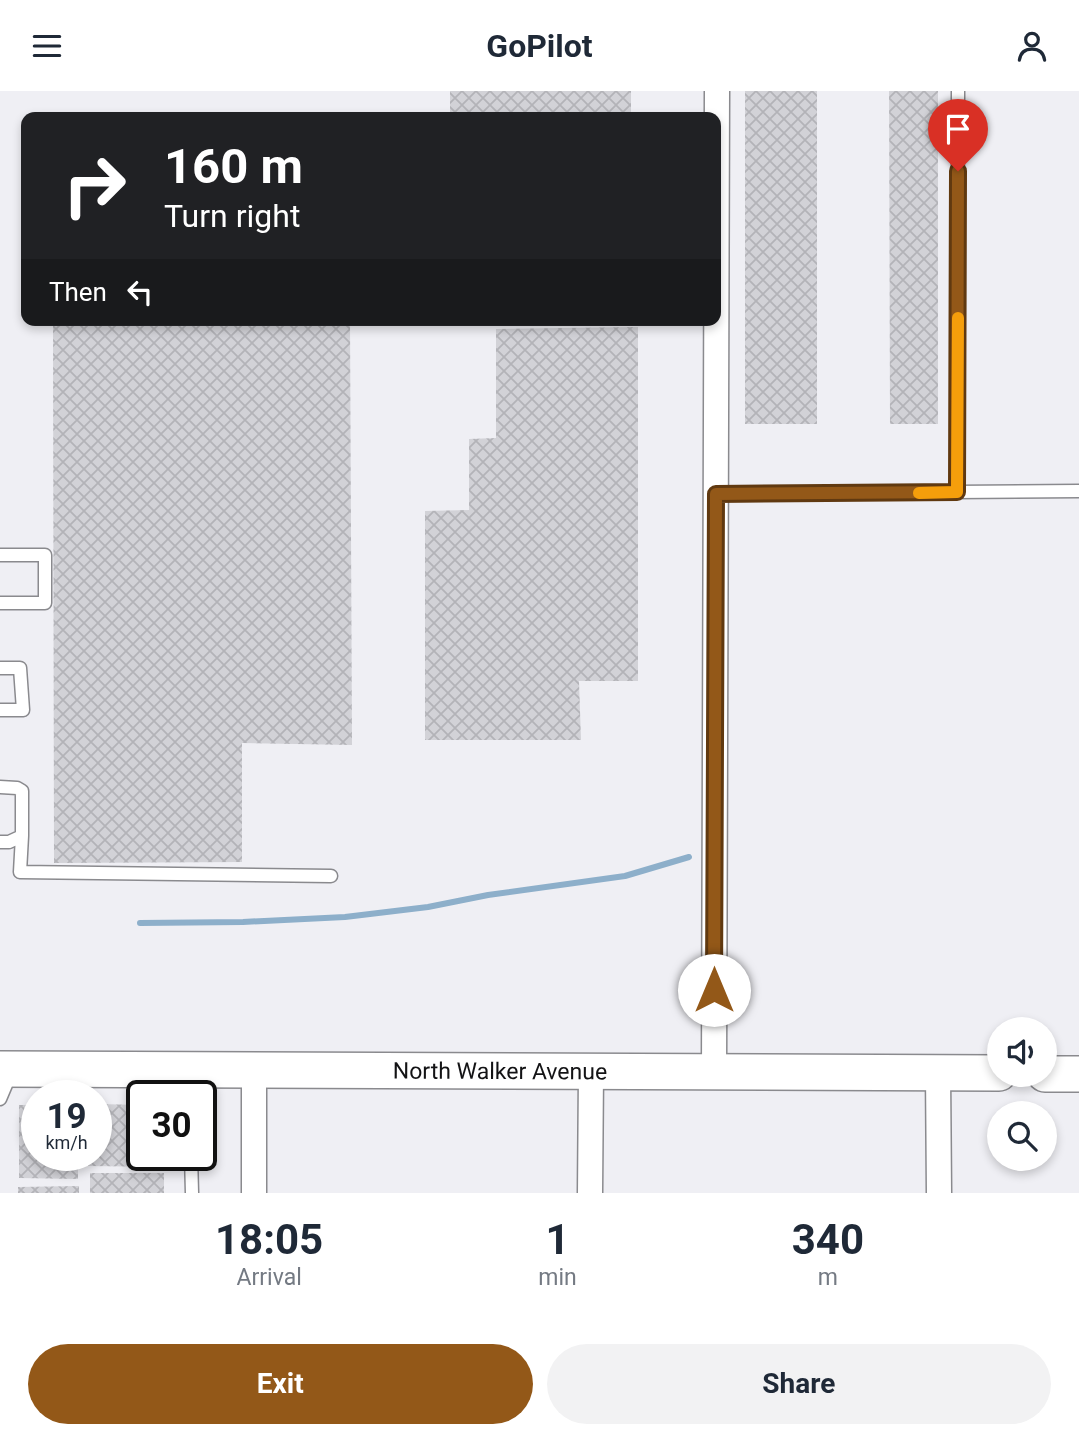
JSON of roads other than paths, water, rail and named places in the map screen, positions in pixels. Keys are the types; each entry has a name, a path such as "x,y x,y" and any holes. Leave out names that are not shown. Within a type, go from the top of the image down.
{"street":[{"path":"717,91 717,112"},
{"path":"714,1073 716,326"},
{"path":"254,1070 254,1193"},
{"name":"North Walker Avenue","path":"204,1080 254,1070 987,1073"},
{"path":"590,1072 590,1193"},
{"path":"939,1073 939,1193"},
{"path":"1057,1074 1079,1074"},
{"name":"North Walker Avenue","path":"4,1079 126,1082"}],"lane":[{"path":"957,492 958,91"},
{"path":"716,494 1079,491"},
{"path":"0,555 46,555 45,603 0,603"},
{"path":"0,668 20,668 23,710 0,710"},
{"path":"0,787 22,791 20,872 331,876"},
{"path":"0,842 9,842 22,836"},
{"path":"191,1171 191,1193"}],"waterway":[{"path":"140,923 345,917 428,907 488,895 625,876 689,857"}]}
